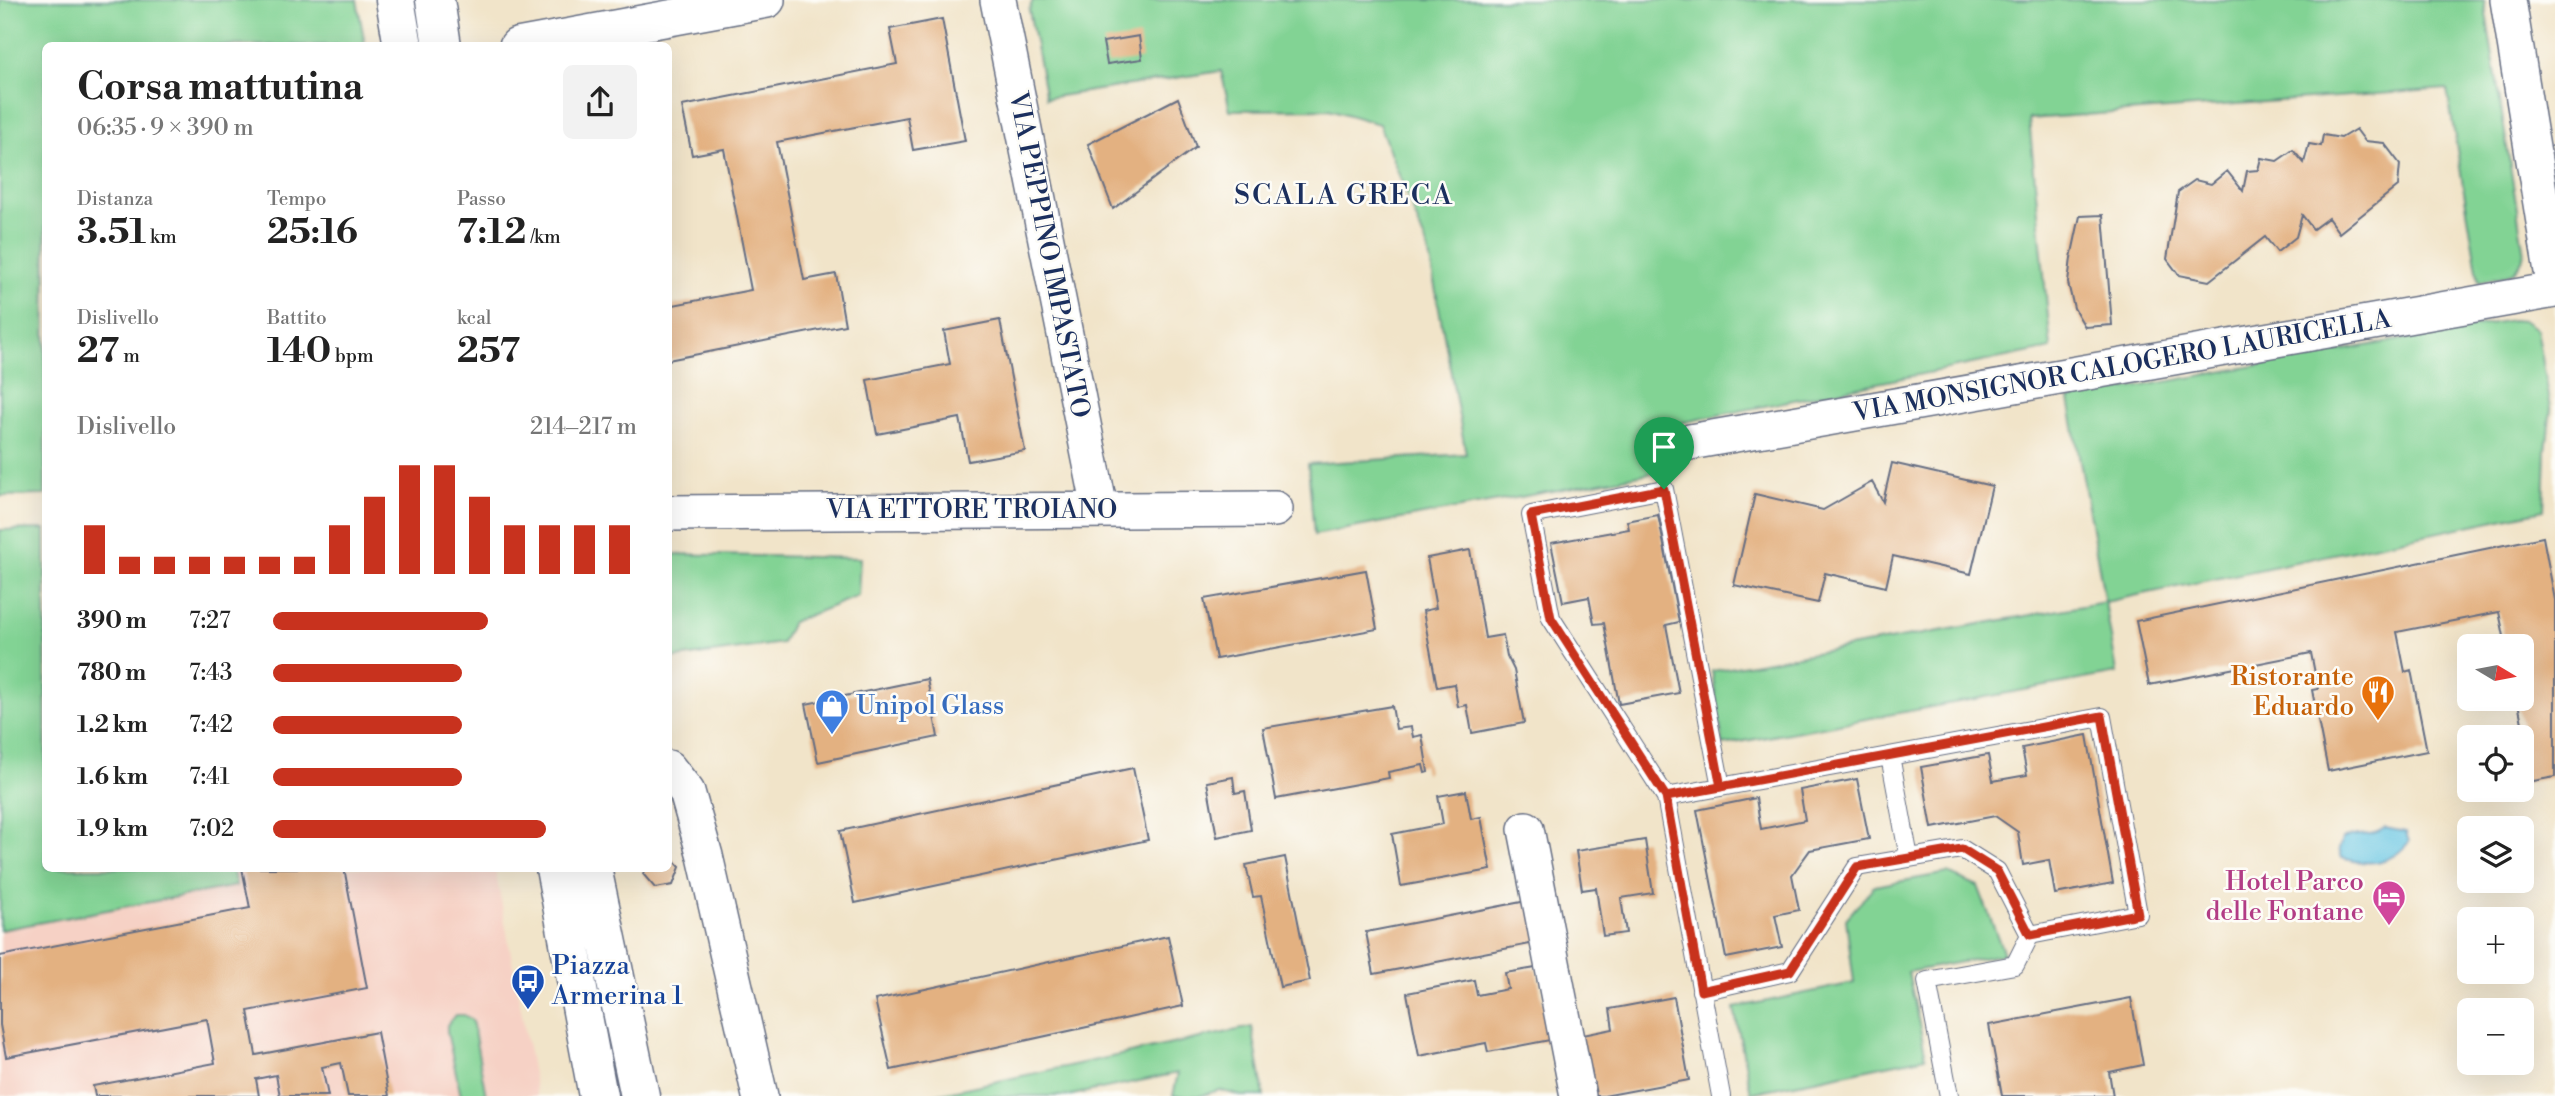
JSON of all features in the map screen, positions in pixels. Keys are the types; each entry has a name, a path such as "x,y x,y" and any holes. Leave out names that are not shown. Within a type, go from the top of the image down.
{"street":[{"path":"396,0 402,42"},
{"path":"435,0 441,42"},
{"path":"539,42 767,0"},
{"name":"VIA PEPPINO IMPASTATO","path":"998,0 1100,509"},
{"path":"2508,0 2555,290"},
{"name":"VIA MONSIGNOR CALOGERO LAURICELLA","path":"1690,442 2555,290"},
{"name":"VIA ETTORE TROIANO","path":"672,513 1275,509"},
{"path":"672,773 687,792 705,856 760,1096"},
{"path":"672,815 690,831 705,856"},
{"path":"1526,829 1578,1096"},
{"path":"556,872 598,1096"},
{"path":"598,876 640,1096"}],"lane":[{"path":"1721,787 1664,489 1531,515 1551,618 1666,797 1721,1096"},
{"path":"1666,797 2102,716 2138,914 2030,935"},
{"path":"1890,755 1909,858"},
{"path":"1701,991 1790,971 1857,867 1909,858 1962,849 1997,871 2030,935"},
{"path":"1949,1096 1927,981 2015,965 2030,935"}],"shaded area":[{"path":"233,872 496,872 537,1096 0,1096 0,930 235,886"}],"green space":[{"path":"0,0 357,0 364,42 42,42 42,495 0,496"},
{"path":"1033,0 2484,0 2524,254 2522,262 2513,272 2479,282 2447,89 2029,119 2051,348 1670,425 1678,468 1314,535 1308,464 1466,454 1428,249 1379,124 1329,109 1230,110 1221,71 1046,98 1029,10"},
{"path":"2511,320 2524,321 2537,329 2551,408 2546,450 2544,510 2105,602 2069,399"},
{"path":"42,529 42,872 233,872 236,886 0,930 0,530"},
{"path":"672,554 860,558 858,596 792,622 782,643 672,659"},
{"path":"2105,602 2117,673 1723,745 1712,671"},
{"path":"1948,873 1978,886 2004,954 1908,972 1926,1057 1751,1093 1734,1008 1854,983 1846,919 1874,886"},
{"path":"455,1015 464,1015 472,1020 486,1096 461,1096 447,1032 447,1025"},
{"path":"1252,1027 1264,1096 1241,1096 1219,1090 1200,1096 1173,1096 1178,1073 1067,1096 928,1096"}],"water":[{"path":"2385,828 2406,832 2409,842 2395,855 2370,863 2342,858 2339,849 2342,839"}],"building":[{"path":"942,19 965,141 913,150 907,117 777,142 804,280 836,274 845,325 672,359 672,305 751,290 724,149 692,155 682,106 897,64 890,29"},
{"path":"1139,36 1142,59 1107,64 1103,42"},
{"path":"1178,98 1196,147 1113,209 1088,144"},
{"path":"2356,129 2365,141 2384,143 2400,164 2398,186 2339,233 2328,218 2313,229 2302,215 2296,237 2277,252 2265,237 2209,281 2179,275 2167,259 2178,192 2195,180 2211,184 2227,171 2243,191 2247,171 2258,170 2261,158 2277,161 2293,150 2304,163 2309,144 2321,146 2323,135 2341,138"},
{"path":"2103,215 2112,325 2085,327 2074,308 2068,283 2071,258 2080,216"},
{"path":"1000,320 1025,451 968,461 960,418 877,434 867,380 950,364 944,331"},
{"path":"1892,463 1992,486 1971,574 1893,556 1886,587 1825,573 1818,603 1734,585 1755,494 1823,510 1872,482 1883,502"},
{"path":"1658,515 1679,622 1666,625 1679,693 1619,704 1604,623 1594,624 1589,597 1563,602 1551,543 1629,529 1627,521"},
{"path":"2543,537 2555,600 2555,777 2534,781 2534,725 2522,725 2520,711 2534,711 2534,634 2504,634 2499,612 2397,632 2405,672 2411,670 2427,751 2328,771 2312,690 2318,689 2311,653 2149,685 2136,621"},
{"path":"1470,550 1485,638 1503,635 1507,656 1514,670 1524,723 1472,733 1467,705 1458,707 1454,684 1437,687 1423,611 1436,608 1427,558"},
{"path":"1366,570 1377,629 1216,659 1204,599"},
{"path":"927,679 938,737 818,762 806,704"},
{"path":"1392,706 1396,729 1411,727 1413,737 1422,735 1428,772 1425,773 1423,765 1388,772 1389,778 1276,799 1263,728"},
{"path":"2087,735 2113,883 2055,894 2049,860 2023,865 2018,832 1995,816 1932,828 1921,767 1988,755 1993,781 2027,775 2022,748"},
{"path":"1133,768 1148,840 855,903 840,831"},
{"path":"1233,777 1235,793 1245,791 1251,830 1217,837 1207,782"},
{"path":"1857,779 1869,839 1810,850 1792,875 1799,910 1775,915 1782,947 1726,958 1697,810 1756,798 1761,829 1805,820 1800,790"},
{"path":"1466,791 1471,819 1481,817 1491,870 1401,886 1392,834 1443,824 1438,796"},
{"path":"1645,840 1653,893 1621,898 1626,933 1603,936 1596,888 1582,890 1576,851"},
{"path":"1285,857 1310,981 1280,987 1261,896 1253,897 1246,865"},
{"path":"672,858 680,867 673,885 655,888 643,874 672,872"},
{"path":"243,872 345,872 367,988 248,1011 256,1055 377,1032 389,1096 348,1096 341,1063 322,1067 328,1096 280,1096 276,1075 256,1079 259,1096 95,1096 93,1086 215,1063 207,1019 6,1057 0,1025 0,956 250,908"},
{"path":"1532,900 1540,942 1374,974 1366,932"},
{"path":"1168,936 1183,1006 891,1070 875,1000"},
{"path":"1536,968 1550,1040 1488,1052 1486,1043 1419,1056 1407,993 1474,980 1477,995 1508,989 1505,973"},
{"path":"1674,997 1689,1080 1604,1096 1590,1096 1578,1036 1613,1029 1610,1009"},
{"path":"2131,998 2143,1065 2109,1072 2113,1096 2002,1096 1989,1025"}],"place":[{"name":"Ristorante Eduardo","path":"2378,722"},
{"name":"Unipol Glass","path":"832,736"},
{"name":"Hotel Parco delle Fontane","path":"2389,927"},
{"name":"Piazza Armerina 1","path":"528,1011"}],"district":[{"name":"SCALA GRECA","path":"1344,195"}],"route":[{"path":"1664,489 1531,515 1551,618 1666,797 2102,716 2138,914 2030,935 1997,871 1962,849 1857,867 1790,971 1701,991 1666,797 1721,787 1664,489"}]}
